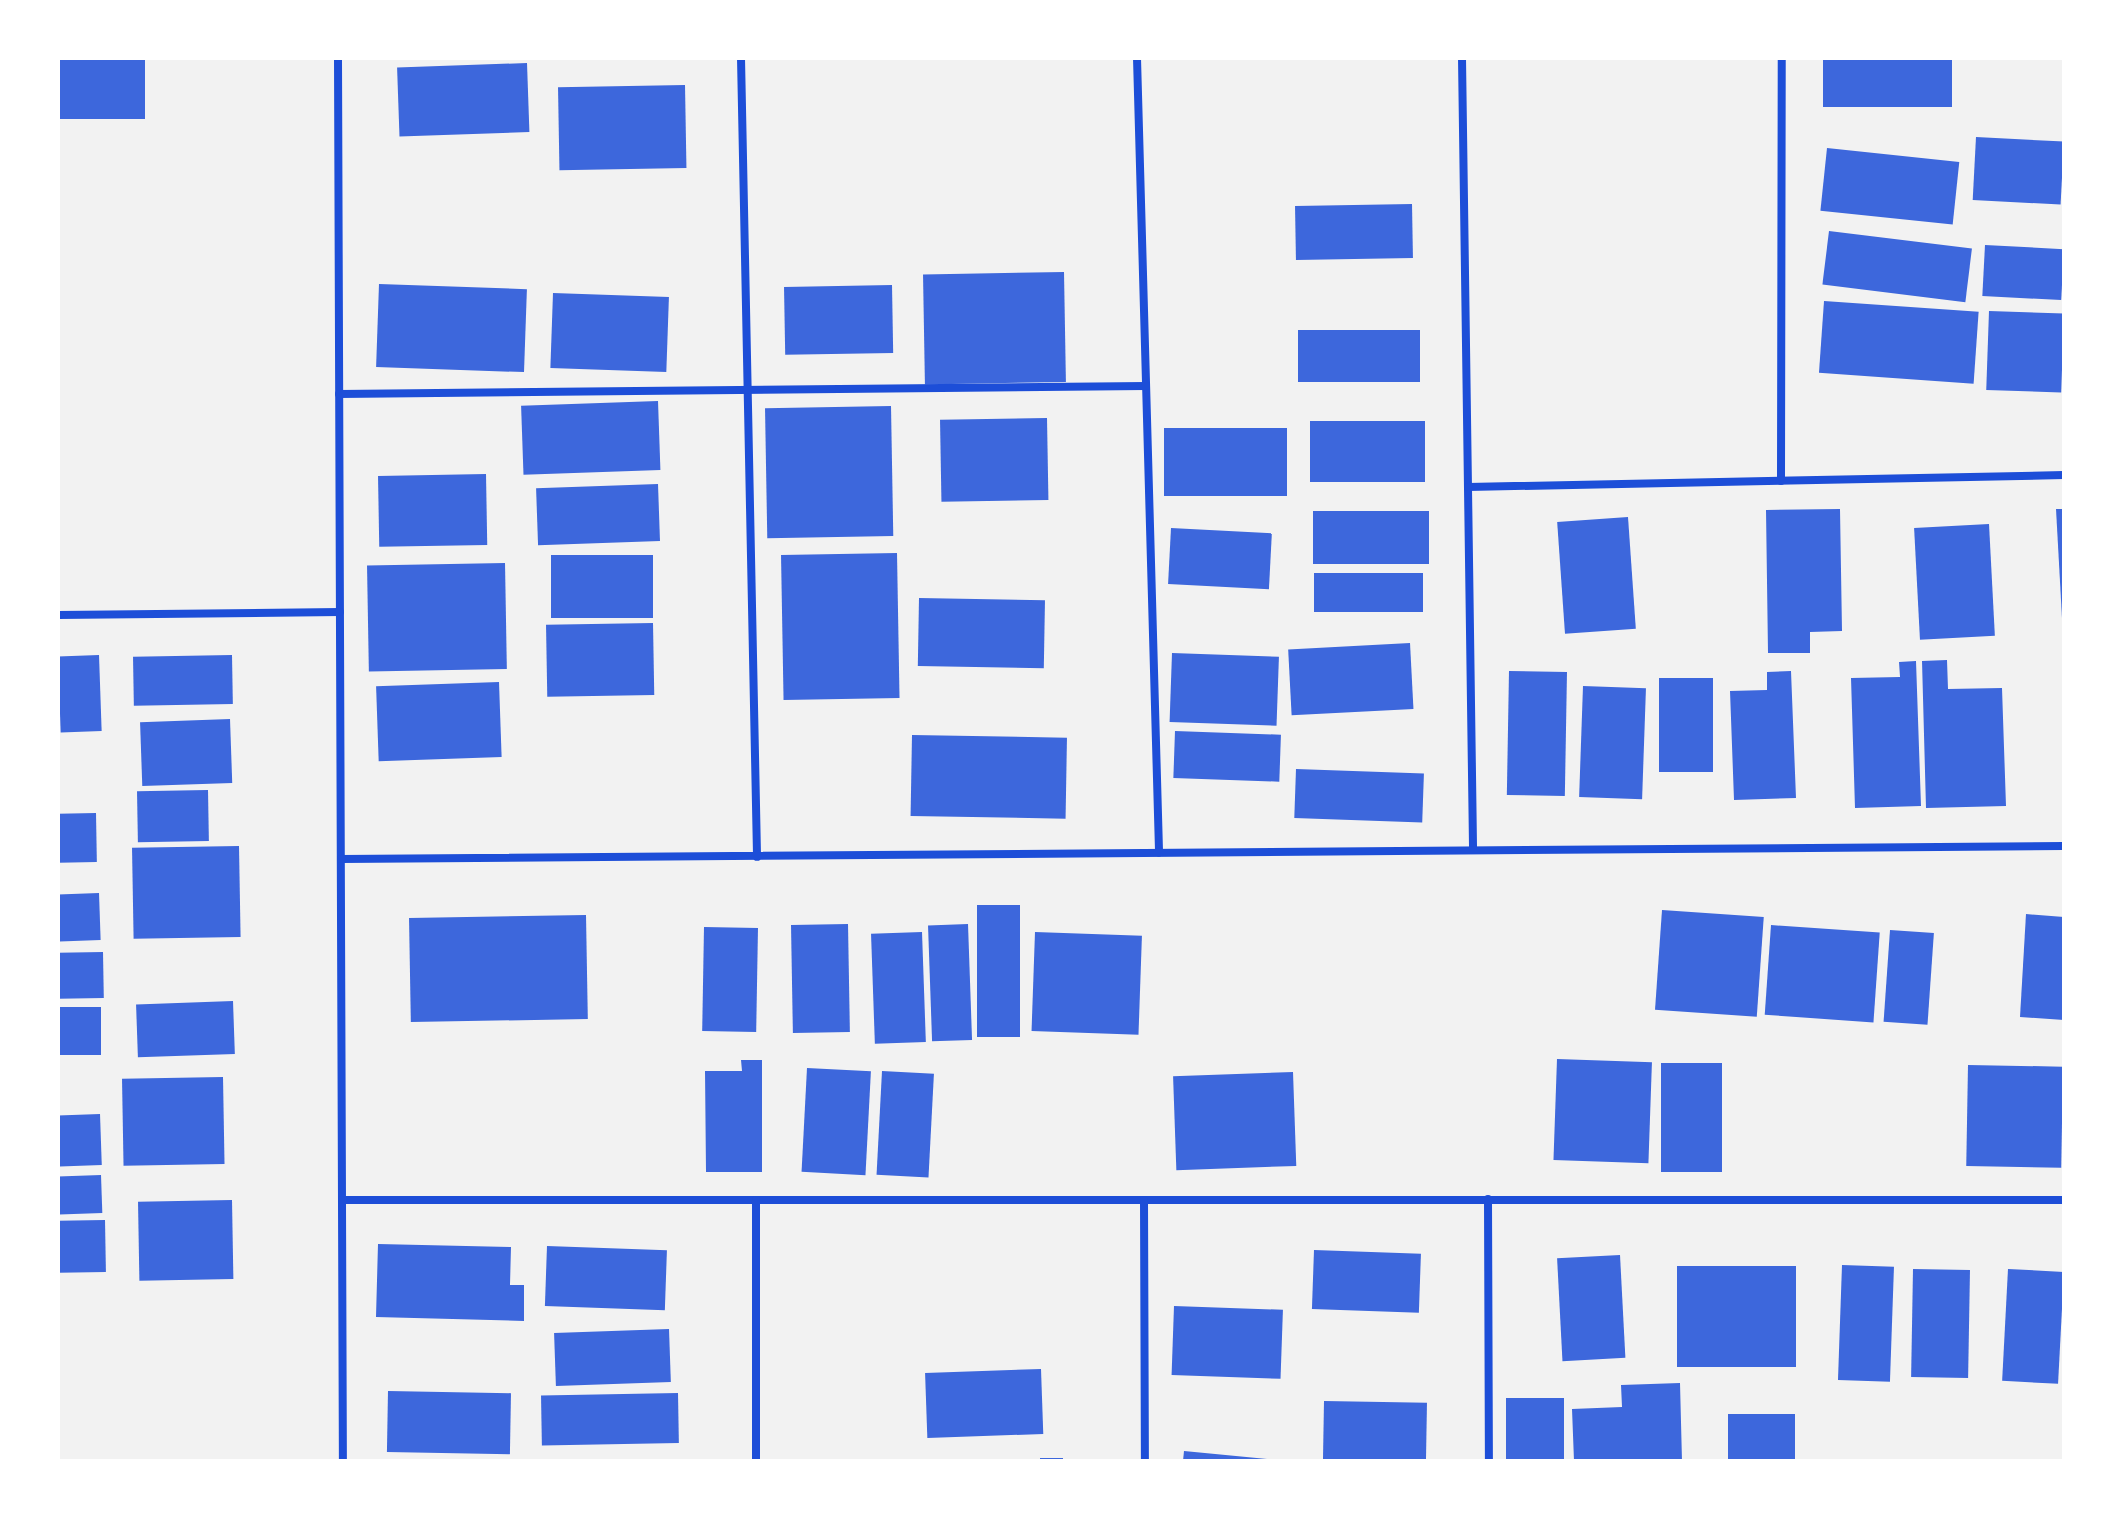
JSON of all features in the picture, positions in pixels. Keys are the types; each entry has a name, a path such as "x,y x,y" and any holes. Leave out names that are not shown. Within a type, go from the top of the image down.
{"street":[{"path":"338,58 343,1461"},
{"path":"741,58 757,857"},
{"path":"1137,58 1159,853"},
{"path":"1462,58 1473,850"},
{"path":"1781,481 1782,58"},
{"path":"339,394 1146,386"},
{"path":"1468,487 2064,475"},
{"path":"58,615 340,612"},
{"path":"341,859 2064,846"},
{"path":"1488,1199 1489,1461"},
{"path":"342,1200 2064,1200"},
{"path":"756,1200 756,1461"},
{"path":"1144,1200 1145,1461"}],"building":[{"path":"58,58 145,58 145,119 58,119"},
{"path":"1823,58 1952,58 1952,107 1823,107"},
{"path":"527,63 529,132 399,136 397,68"},
{"path":"685,85 686,168 559,170 558,87"},
{"path":"1976,137 2064,142 2061,205 1973,200"},
{"path":"1827,148 1959,162 1953,225 1820,211"},
{"path":"1412,204 1413,258 1296,260 1295,206"},
{"path":"1829,231 1972,249 1965,302 1822,285"},
{"path":"1985,245 2064,249 2061,300 1982,296"},
{"path":"1064,272 1066,382 925,384 923,274"},
{"path":"379,284 527,289 524,372 376,367"},
{"path":"892,285 893,353 785,355 784,287"},
{"path":"553,293 669,297 666,372 550,368"},
{"path":"1824,301 1979,312 1974,384 1819,373"},
{"path":"1989,311 2064,314 2061,393 1986,390"},
{"path":"1298,330 1420,330 1420,382 1298,382"},
{"path":"658,401 660,470 523,475 521,406"},
{"path":"891,406 893,536 767,538 765,408"},
{"path":"1047,418 1048,500 941,502 940,420"},
{"path":"1310,421 1425,421 1425,482 1310,482"},
{"path":"1164,428 1287,428 1287,496 1164,496"},
{"path":"486,474 487,545 379,547 378,476"},
{"path":"658,484 660,541 538,545 536,488"},
{"path":"1840,509 1842,631 1810,632 1810,653 1768,653 1766,510"},
{"path":"2056,509 2064,509 2064,618 2062,618"},
{"path":"1313,511 1429,511 1429,564 1313,564"},
{"path":"1628,517 1636,629 1565,634 1557,522"},
{"path":"1989,524 1995,636 1920,640 1914,528"},
{"path":"1171,528 1272,533 1269,589 1168,584"},
{"path":"897,553 900,698 784,700 781,555"},
{"path":"551,555 653,555 653,618 551,618"},
{"path":"505,563 507,669 369,671 367,565"},
{"path":"1314,573 1423,573 1423,612 1314,612"},
{"path":"919,598 1045,600 1044,668 918,666"},
{"path":"653,623 654,695 547,697 546,625"},
{"path":"1410,643 1413,709 1292,715 1288,649"},
{"path":"1172,653 1279,657 1277,726 1170,722"},
{"path":"99,655 102,731 61,732 58,656"},
{"path":"232,655 233,704 134,706 133,657"},
{"path":"1947,660 1948,689 2002,688 2006,806 1926,808 1922,661"},
{"path":"1916,661 1921,806 1855,808 1851,678 1900,677 1899,662"},
{"path":"1509,671 1567,672 1565,796 1507,795"},
{"path":"1791,671 1796,798 1734,800 1730,691 1767,690 1767,672"},
{"path":"1659,678 1713,678 1713,772 1659,772"},
{"path":"499,682 502,757 379,761 376,686"},
{"path":"1583,686 1646,688 1642,799 1579,797"},
{"path":"230,719 232,783 142,786 140,722"},
{"path":"1175,731 1281,735 1279,782 1173,778"},
{"path":"912,735 1067,738 1066,819 911,816"},
{"path":"1296,769 1424,773 1422,822 1294,818"},
{"path":"208,790 209,841 138,842 137,791"},
{"path":"96,813 97,862 59,863 58,814"},
{"path":"239,846 241,937 134,939 132,848"},
{"path":"99,893 101,940 60,941 58,894"},
{"path":"977,905 1020,905 1020,1037 977,1037"},
{"path":"1662,910 1764,917 1757,1017 1655,1010"},
{"path":"2026,914 2064,917 2064,1020 2020,1017"},
{"path":"586,915 588,1019 411,1022 409,918"},
{"path":"848,924 850,1032 793,1033 791,925"},
{"path":"968,924 972,1040 932,1041 928,925"},
{"path":"1771,925 1880,933 1873,1022 1765,1015"},
{"path":"704,927 758,928 756,1032 702,1031"},
{"path":"1890,930 1934,933 1927,1025 1884,1022"},
{"path":"922,932 926,1042 875,1044 871,934"},
{"path":"1035,932 1142,936 1138,1035 1032,1031"},
{"path":"103,952 104,998 59,999 58,953"},
{"path":"233,1001 235,1054 138,1057 136,1004"},
{"path":"58,1007 101,1007 101,1055 58,1055"},
{"path":"1557,1059 1652,1062 1648,1163 1553,1160"},
{"path":"741,1060 762,1060 762,1172 706,1172 705,1071 742,1071"},
{"path":"1661,1063 1722,1063 1722,1172 1661,1172"},
{"path":"1968,1065 2063,1067 2061,1168 1966,1166"},
{"path":"807,1068 871,1071 865,1175 802,1172"},
{"path":"882,1071 934,1074 928,1178 877,1175"},
{"path":"1293,1072 1296,1166 1176,1170 1173,1076"},
{"path":"223,1077 225,1164 124,1166 122,1079"},
{"path":"100,1114 102,1165 60,1166 58,1115"},
{"path":"101,1175 102,1213 59,1214 58,1177"},
{"path":"232,1200 233,1279 139,1281 138,1202"},
{"path":"105,1220 106,1272 59,1273 58,1221"},
{"path":"378,1244 511,1247 510,1285 524,1285 524,1321 376,1317"},
{"path":"547,1246 667,1250 665,1310 545,1306"},
{"path":"1314,1250 1421,1254 1419,1313 1312,1309"},
{"path":"1620,1255 1625,1358 1562,1361 1557,1258"},
{"path":"1842,1265 1894,1267 1890,1382 1838,1380"},
{"path":"1677,1266 1796,1266 1796,1367 1677,1367"},
{"path":"1913,1269 1970,1270 1968,1378 1911,1377"},
{"path":"2008,1269 2064,1272 2058,1384 2002,1381"},
{"path":"1174,1306 1283,1310 1281,1379 1172,1375"},
{"path":"669,1329 671,1382 556,1386 554,1333"},
{"path":"1041,1369 1043,1434 927,1438 925,1373"},
{"path":"1680,1383 1682,1461 1574,1461 1572,1409 1622,1407 1621,1385"},
{"path":"388,1391 511,1393 510,1454 387,1452"},
{"path":"678,1393 679,1443 542,1445 541,1395"},
{"path":"1506,1398 1564,1398 1564,1461 1506,1461"},
{"path":"1324,1401 1427,1403 1426,1461 1323,1459"},
{"path":"1728,1414 1795,1414 1795,1461 1728,1461"},
{"path":"1184,1451 1267,1459 1183,1461"},
{"path":"1040,1458 1063,1458 1063,1461 1040,1461"}]}
